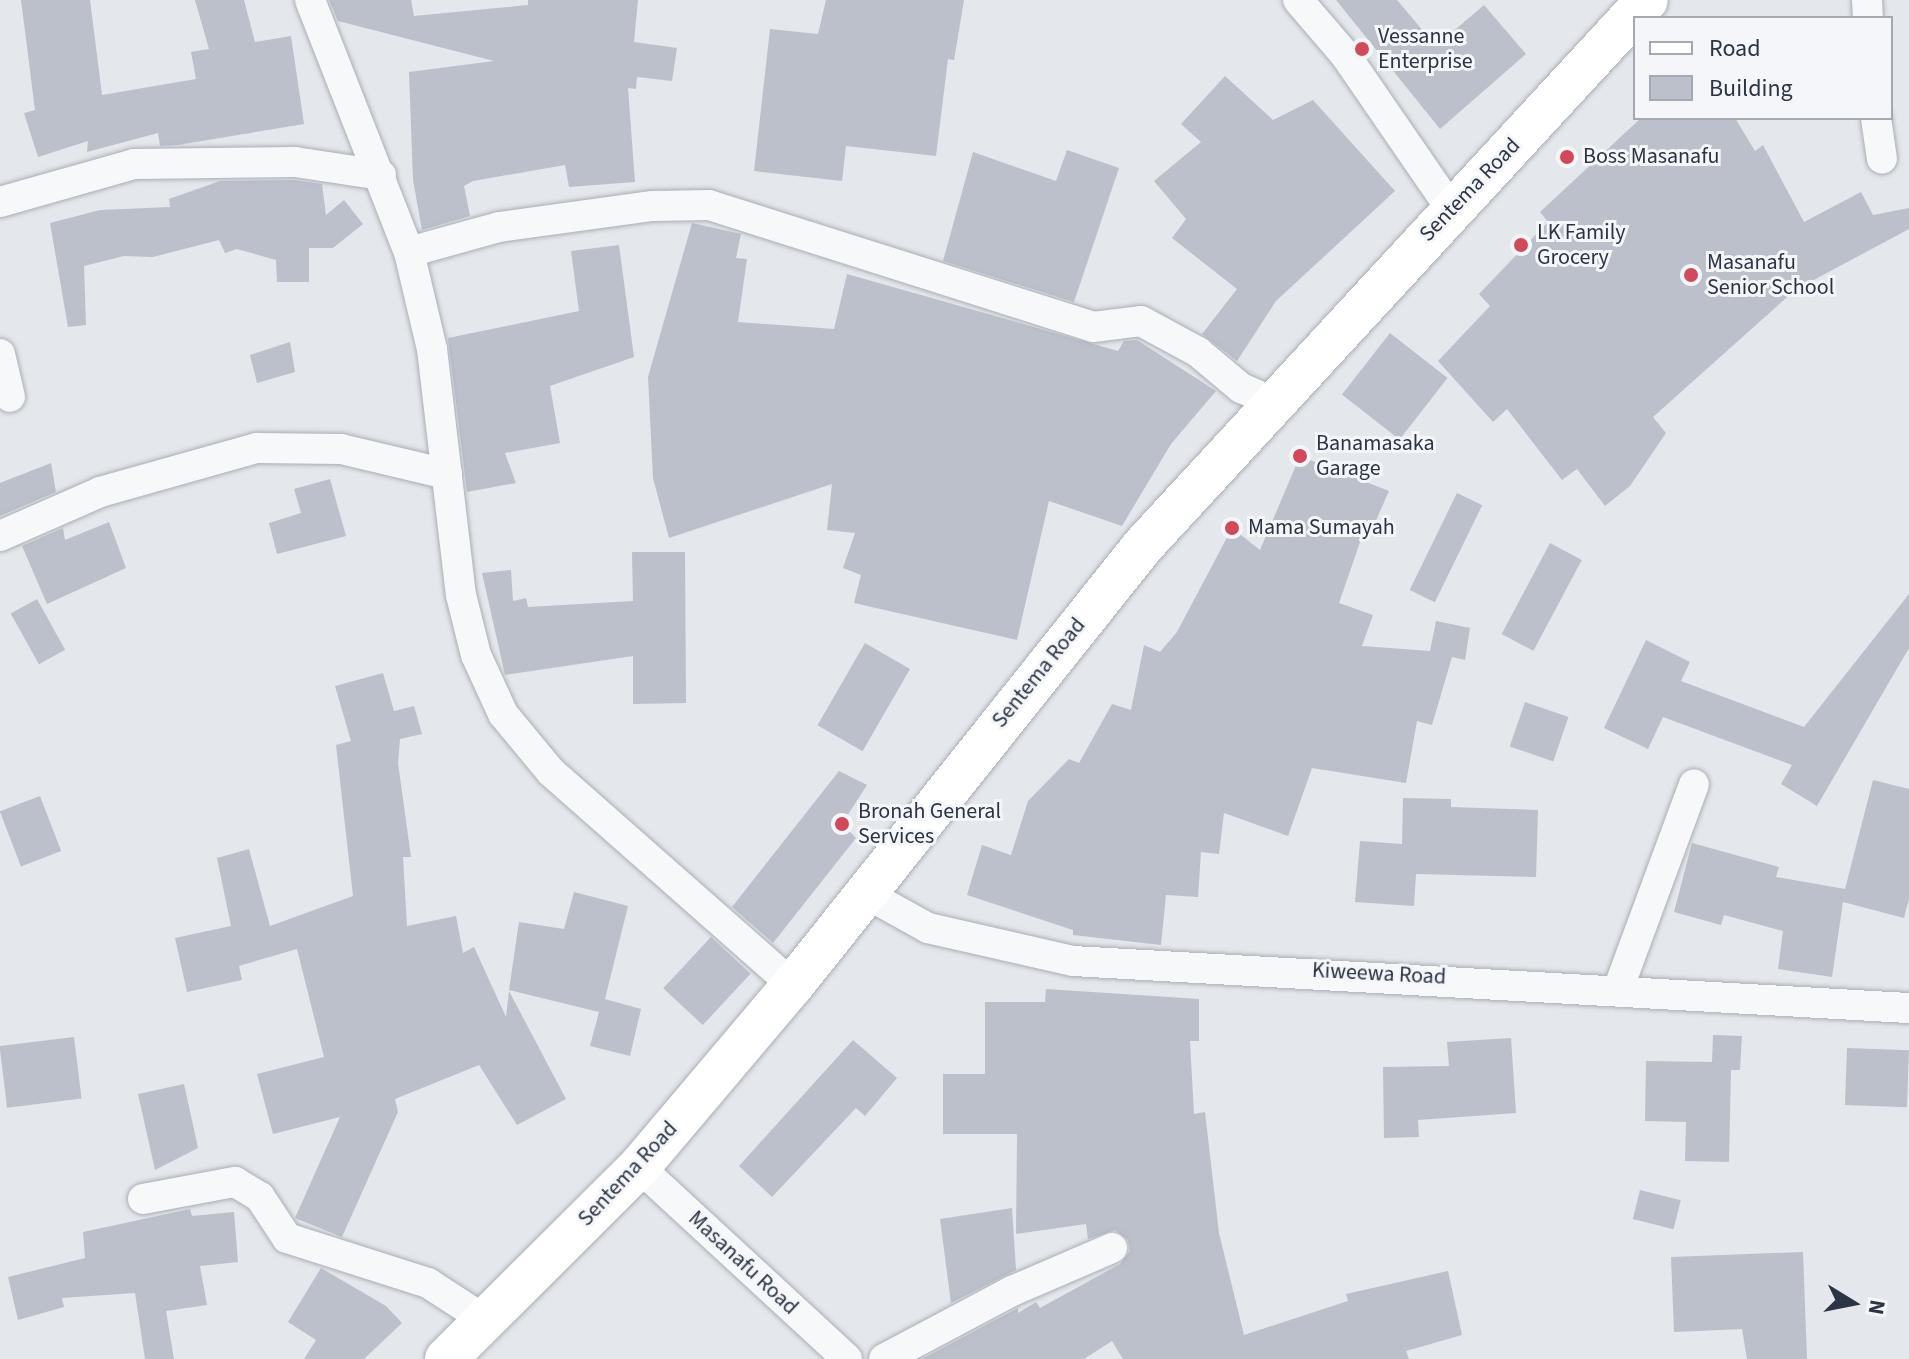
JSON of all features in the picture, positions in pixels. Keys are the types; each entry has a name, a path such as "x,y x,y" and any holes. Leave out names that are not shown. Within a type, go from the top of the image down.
{"main road":[{"name":"Sentema Road","path":"446,1359 639,1167 793,985 863,892 1142,547 1272,401 1647,0"}],"street":[{"path":"310,0 409,252 432,349 461,595 476,655 503,714 551,772 793,985"},
{"path":"1298,0 1346,56 1451,209"},
{"path":"1876,120 1882,159"},
{"path":"0,202 134,164 295,162 381,175"},
{"path":"409,252 499,227 653,206 709,205 1093,327 1141,321 1198,352 1241,388 1272,401"},
{"path":"0,354 10,397"},
{"path":"0,536 100,492 257,448 341,449 447,474"},
{"path":"1619,987 1694,784"},
{"name":"Kiweewa Road","path":"863,892 928,928 1073,961 1619,987 1909,1008"},
{"name":"Masanafu Road","path":"639,1167 847,1359"},
{"path":"143,1199 235,1182 260,1197 287,1238 428,1283 485,1320"},
{"path":"884,1359 1012,1291 1112,1248"}],"building":[{"path":"21,0 90,0 102,95 196,79 191,52 209,49 195,0 244,0 255,42 291,36 304,124 178,145 160,146 158,133 87,152 88,141 38,157 24,113 35,110"},
{"path":"329,0 411,0 414,16 528,5 528,0 638,0 634,42 677,48 672,81 637,77 636,89 628,88 635,182 569,187 565,165 473,181 464,186 470,216 422,230 413,180 409,72 494,61 338,21"},
{"path":"826,0 964,0 954,60 948,59 936,156 846,146 842,181 754,171 770,29 818,34"},
{"path":"1336,0 1397,0 1436,46 1484,5 1526,54 1440,129"},
{"path":"1225,76 1273,120 1313,100 1395,191 1276,301 1237,361 1202,334 1237,289 1172,238 1186,219 1154,181 1201,142 1181,124"},
{"path":"1639,120 1736,120 1755,151 1763,145 1804,222 1861,192 1873,215 1909,208 1909,229 1795,290 1653,417 1666,433 1630,486 1605,506 1577,469 1562,480 1507,409 1493,422 1438,361 1490,306 1479,294 1548,222 1540,212"},
{"path":"1067,150 1119,168 1074,302 943,261 973,152 1056,181"},
{"path":"294,180 322,184 326,215 344,200 363,224 333,248 309,248 309,282 277,282 276,260 237,249 225,253 219,240 153,257 124,256 84,266 86,325 68,327 50,223 100,210 170,207 169,199 220,181"},
{"path":"692,223 741,234 736,258 747,259 738,322 834,329 847,274 1118,351 1124,341 1137,340 1216,391 1171,444 1122,526 1049,501 1017,640 854,603 861,575 843,568 855,533 827,530 832,484 669,538 653,478 648,377"},
{"path":"619,245 634,357 550,386 560,443 505,453 516,483 467,492 448,338 579,311 571,251"},
{"path":"1390,333 1448,378 1400,439 1342,394"},
{"path":"290,342 295,372 257,383 250,355"},
{"path":"1300,456 1389,491 1374,525 1367,522 1339,603 1373,615 1362,646 1430,651 1436,621 1470,628 1465,660 1452,657 1432,725 1417,721 1406,783 1312,768 1288,836 1224,813 1219,854 1201,852 1198,897 1166,895 1161,945 1073,935 1073,930 967,895 982,845 1011,855 1028,801 1069,759 1079,763 1112,704 1131,710 1144,645 1160,652 1177,632 1232,528 1260,550"},
{"path":"51,463 56,492 0,516 0,483"},
{"path":"330,479 346,536 277,554 269,523 301,513 294,489"},
{"path":"1457,493 1482,505 1435,602 1410,590"},
{"path":"109,522 126,568 47,604 22,546 63,528 65,540"},
{"path":"1550,543 1582,560 1533,651 1502,634"},
{"path":"632,552 685,552 686,703 633,704 633,656 505,675 482,573 511,570 513,601 526,598 528,607 633,601"},
{"path":"1909,594 1909,648 1817,806 1781,784 1792,765 1663,717 1648,749 1604,728 1646,640 1690,662 1681,681 1804,727"},
{"path":"37,599 65,650 39,664 11,614"},
{"path":"865,643 910,669 863,751 818,725"},
{"path":"383,673 394,711 414,706 422,734 400,739 398,763 411,857 403,857 407,926 456,916 463,953 474,947 506,1017 509,991 566,1099 517,1125 479,1065 395,1099 398,1112 342,1237 295,1218 340,1117 273,1134 257,1074 324,1057 297,949 239,966 242,980 187,992 175,938 231,926 217,858 249,849 270,926 353,896 336,745 351,741 335,686"},
{"path":"1525,702 1568,717 1553,761 1510,746"},
{"path":"839,771 867,785 842,824 856,838 773,943 732,907"},
{"path":"1873,780 1909,789 1909,899 1904,918 1843,902 1832,977 1778,969 1783,931 1724,915 1721,925 1674,912 1692,843 1779,867 1776,877 1845,889"},
{"path":"40,796 61,851 21,866 0,811"},
{"path":"1403,798 1451,799 1451,807 1538,810 1536,877 1416,874 1414,906 1355,902 1360,841 1402,844"},
{"path":"574,892 628,906 605,999 641,1009 630,1056 590,1046 599,1012 509,990 519,922 564,929"},
{"path":"711,937 750,974 703,1025 663,988"},
{"path":"1046,989 1199,999 1199,1041 1190,1041 1194,1114 1205,1112 1219,1233 1244,1335 1348,1301 1346,1294 1448,1271 1462,1335 1406,1351 1409,1359 1123,1359 1112,1341 1084,1359 922,1359 1018,1308 1018,1313 1036,1302 1040,1308 1120,1264 1130,1251 1128,1240 1115,1230 1088,1239 1086,1224 1016,1234 1017,1134 943,1134 943,1074 985,1074 985,1002 1045,1002"},
{"path":"1713,1035 1742,1036 1740,1070 1731,1070 1729,1162 1685,1161 1686,1122 1645,1121 1646,1061 1712,1062"},
{"path":"74,1037 82,1099 7,1108 0,1046"},
{"path":"1511,1038 1516,1113 1418,1120 1419,1137 1384,1138 1383,1067 1449,1066 1447,1042"},
{"path":"853,1040 897,1078 865,1116 856,1108 772,1197 739,1166"},
{"path":"1847,1048 1909,1050 1907,1107 1845,1105"},
{"path":"184,1084 198,1148 155,1170 138,1094"},
{"path":"1640,1190 1681,1200 1673,1229 1633,1219"},
{"path":"1012,1208 1016,1270 951,1303 940,1219"},
{"path":"190,1209 192,1216 234,1212 238,1262 200,1266 207,1305 166,1311 174,1359 145,1359 135,1293 62,1298 64,1307 18,1320 8,1277 85,1258 83,1232"},
{"path":"1803,1252 1807,1359 1747,1359 1742,1329 1674,1332 1671,1257"},
{"path":"321,1268 386,1306 402,1323 364,1359 304,1359 316,1340 288,1322"}],"place":[{"name":"Vessanne Enterprise","path":"1362,49"},
{"name":"Boss Masanafu","path":"1567,157"},
{"name":"LK Family Grocery","path":"1521,245"},
{"name":"Masanafu Senior School","path":"1691,275"},
{"name":"Banamasaka Garage","path":"1300,456"},
{"name":"Mama Sumayah","path":"1232,528"},
{"name":"Bronah General Services","path":"842,824"}]}
